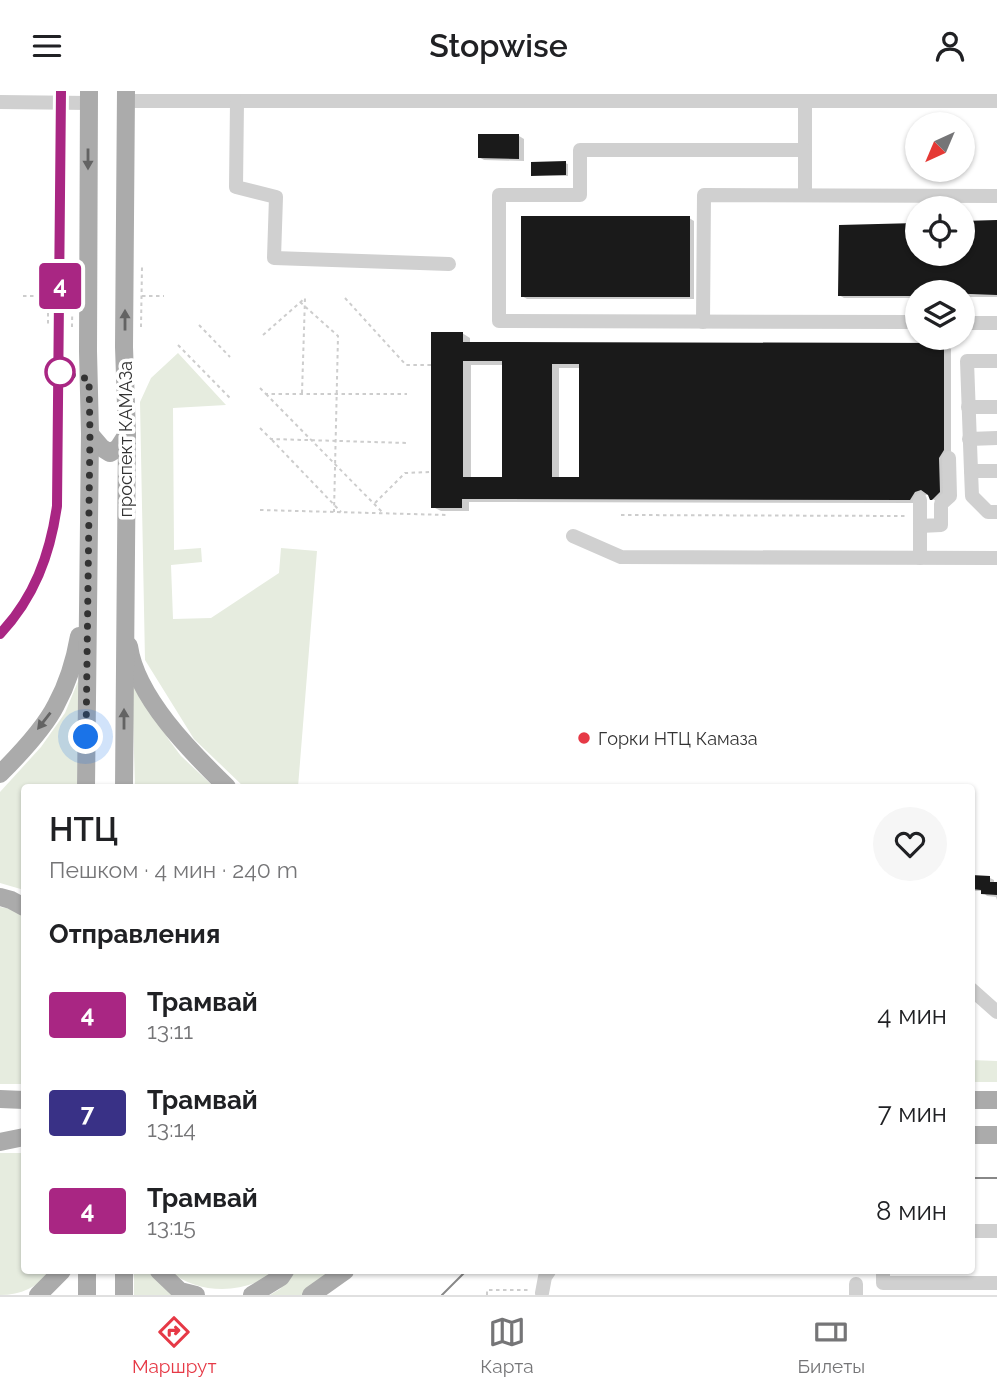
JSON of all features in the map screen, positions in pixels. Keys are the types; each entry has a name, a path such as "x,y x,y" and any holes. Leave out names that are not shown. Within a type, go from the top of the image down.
{"main road":[{"name":"проспект КАМАЗа","path":"124,784 126,96"},
{"name":"проспект КАМАЗа","path":"86,784 90,434 89,97"},
{"path":"90,434 110,453 118,448 127,434"},
{"path":"0,774 17,757 56,706 76,653 87,588"},
{"path":"124,602 130,651 142,685 184,745 224,784"},
{"path":"0,897 21,905"},
{"path":"975,1100 997,1100"},
{"path":"0,1134 21,1135"},
{"path":"975,1135 997,1135"},
{"path":"0,1142 21,1136"},
{"path":"38,1295 59,1274"},
{"path":"87,1274 87,1295"},
{"path":"124,1274 124,1295"},
{"path":"162,1274 180,1291 196,1295"},
{"path":"252,1295 283,1274"},
{"path":"311,1295 341,1274"}],"street":[{"path":"126,96 237,102 365,95 904,96 997,101"},
{"path":"0,102 89,97"},
{"path":"805,195 808,97"},
{"path":"237,102 236,187 276,197 274,258 449,264"},
{"path":"805,151 580,150 580,195 499,195 499,321 905,322"},
{"path":"704,322 704,195 997,196"},
{"path":"975,323 997,323"},
{"path":"997,361 967,361 972,496 988,512 997,512"},
{"path":"968,407 997,407"},
{"path":"969,439 997,439"},
{"path":"920,521 942,525 941,503 950,496 949,458"},
{"path":"971,471 997,471"},
{"path":"920,500 920,558"},
{"path":"573,536 621,557 997,558"},
{"path":"975,993 997,1012"},
{"path":"975,1231 997,1231"},
{"path":"542,1291 547,1274"},
{"path":"883,1274 883,1283 997,1283"}],"path":[{"path":"72,327 73,267"},
{"path":"141,327 142,267"},
{"path":"23,296 48,296 48,327"},
{"path":"141,296 164,296"},
{"path":"263,335 305,298 302,394"},
{"path":"345,298 406,365 431,365"},
{"path":"300,302 338,335 334,512"},
{"path":"200,325 230,356"},
{"path":"51,332 63,332"},
{"path":"178,345 230,398"},
{"path":"260,388 384,514"},
{"path":"266,394 407,394"},
{"path":"260,428 342,512"},
{"path":"271,439 407,443"},
{"path":"374,504 405,473 431,472"},
{"path":"260,510 447,515"},
{"path":"621,515 920,521"},
{"path":"487,1295 487,1290 542,1291"}],"shaded area":[{"path":"178,353 226,405 173,408 174,550 201,548 202,562 171,565 173,619 211,618 279,573 281,548 317,551 298,784 241,784 194,739 145,660 140,402 151,378"},
{"path":"81,674 77,784 21,784 21,889 0,883 0,792 41,747 65,713"},
{"path":"132,682 181,756 211,784 135,784"},
{"path":"0,907 12,909 21,915 21,1084 0,1084"},
{"path":"975,1060 997,1061 997,1082 975,1082"},
{"path":"0,1153 21,1153 21,1274 47,1274 28,1289 0,1295"},
{"path":"134,1274 152,1274 173,1295 134,1295"},
{"path":"174,1274 272,1274 251,1285 222,1289 194,1285"},
{"path":"292,1274 332,1274 302,1295 270,1295 280,1289"}],"building":[{"path":"478,134 519,134 519,159 478,158"},
{"path":"566,161 566,175 531,176 531,162"},
{"path":"521,216 690,216 690,297 521,297"},
{"path":"997,220 997,295 975,294 975,280 905,280 905,296 838,296 839,225 905,223 905,266 975,266 975,221"},
{"path":"431,332 463,332 463,342 905,343 905,350 944,350 944,450 939,458 940,492 932,500 921,490 915,492 910,500 462,499 462,508 431,508","holes":["463,361 502,361 502,477 463,477","552,364 579,364 579,477 552,477"]},
{"path":"975,875 990,876 990,882 997,882 997,895 981,894 981,890 975,889"}],"tram line":[{"path":"0,634 22,606 39,575 57,506 61,91"},
{"name":"4","path":"0,634 30,593 44,565 53,537 57,506 61,91"},
{"path":"975,1178 997,1178"},
{"path":"442,1295 463,1274"}],"place":[{"name":"Горки НТЦ Камаза","path":"584,738"}],"route":[{"path":"60,372 89,379 86,737"}]}
